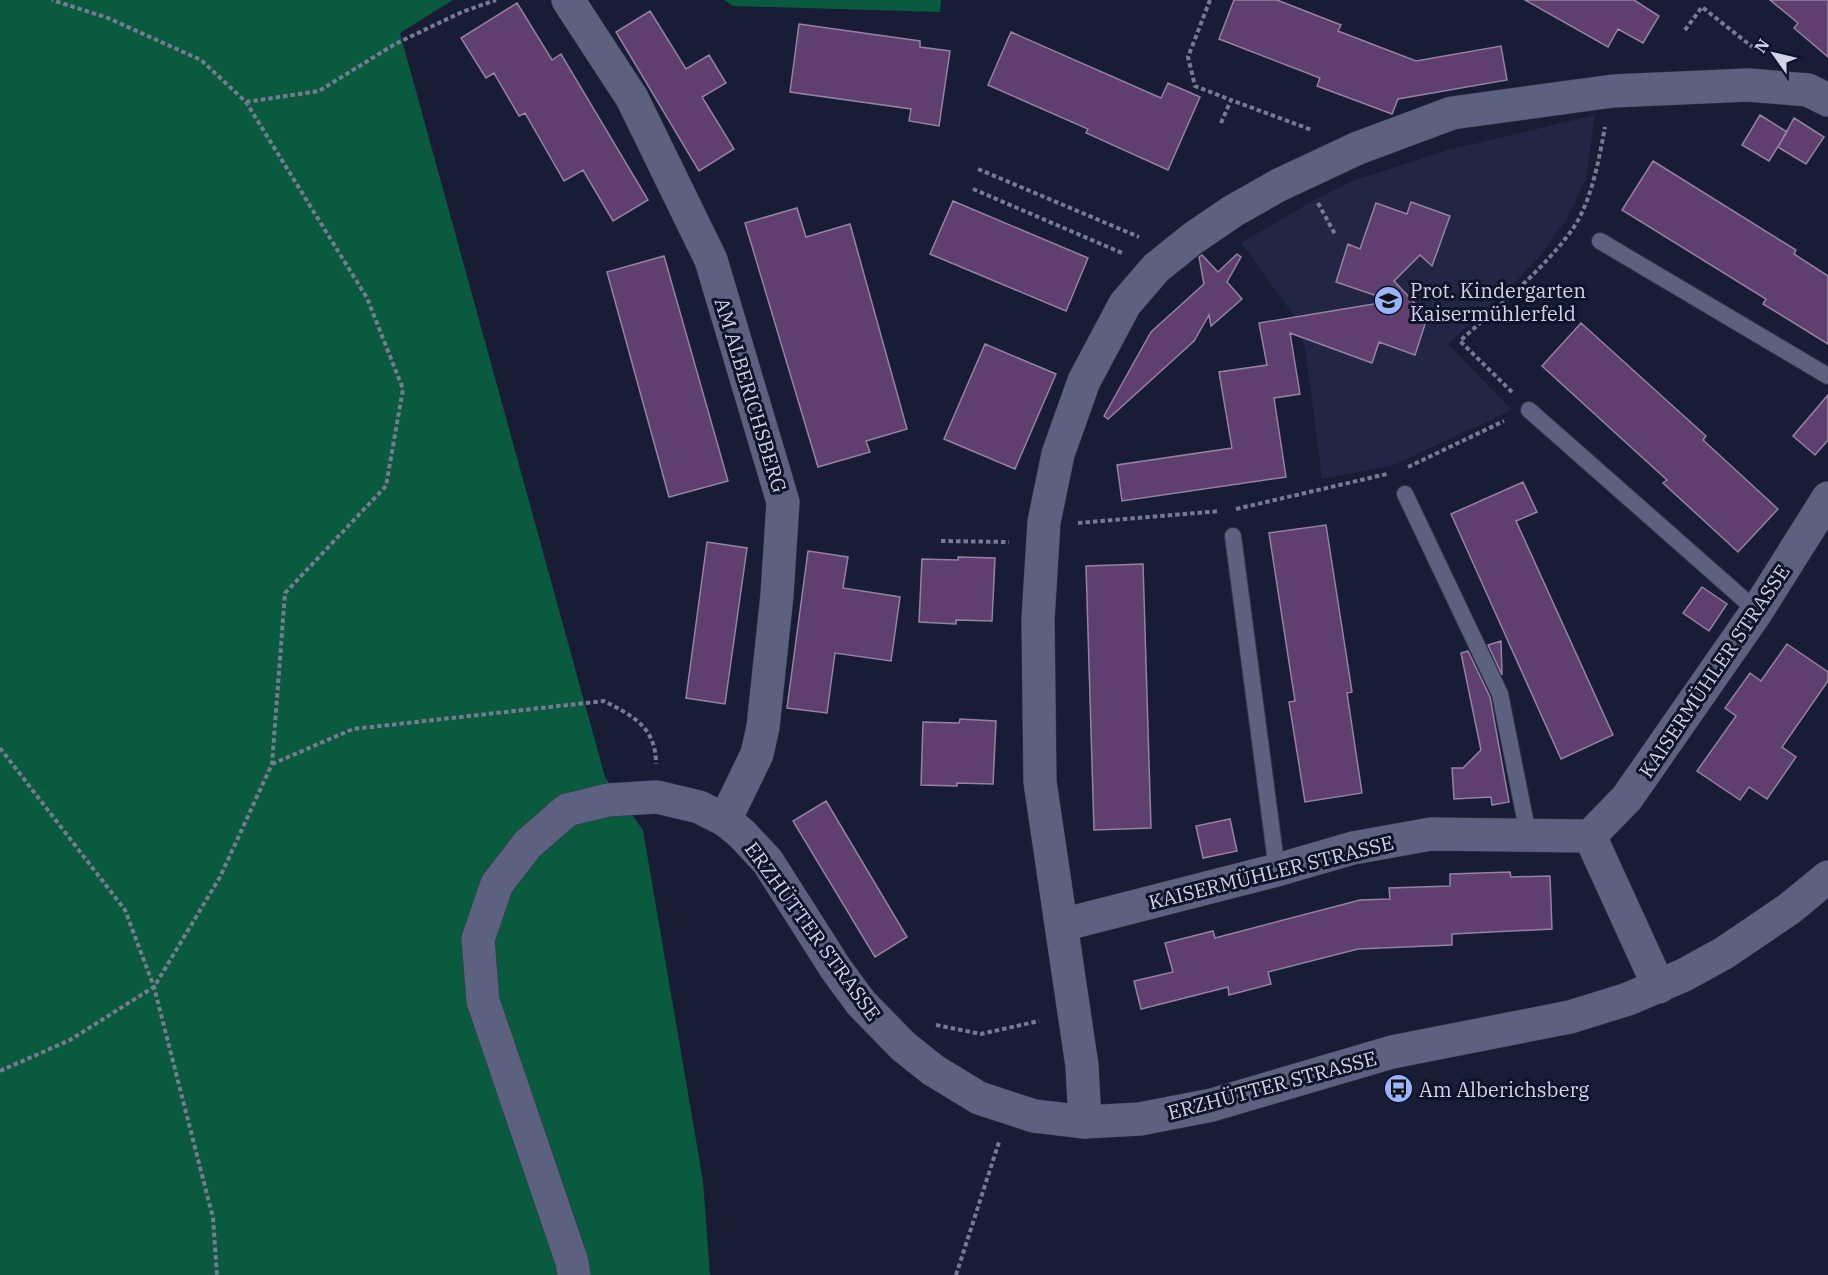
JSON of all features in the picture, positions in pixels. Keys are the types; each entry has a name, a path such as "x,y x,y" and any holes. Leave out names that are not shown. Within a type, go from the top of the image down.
{"street":[{"name":"AM ALBERICHSBERG","path":"568,0 632,98 711,260 783,502 777,595 763,727 757,754 725,820"},
{"path":"1085,1122 1082,1066 1040,782 1038,619 1043,532 1058,454 1084,381 1125,304 1166,261 1192,239 1260,195 1358,148 1452,113 1613,90 1748,85 1808,90 1828,100"},
{"name":"KAISERMÜHLER STRASSE","path":"1062,926 1353,848 1431,834 1590,836 1627,798 1757,611 1828,498"},
{"name":"ERZHÜTTER STRASSE","path":"574,1275 573,1262 483,1001 478,939 497,884 528,844 567,810 608,800 657,797 699,807 725,820 742,834 768,862 861,1004 903,1046 940,1075 979,1098 1034,1116 1085,1122 1140,1119 1212,1105 1392,1052 1570,1017 1659,987 1724,953 1763,928 1828,877"},
{"path":"1590,836 1659,987"}],"lane":[{"path":"1599,241 1828,376"},
{"path":"1529,410 1757,611"},
{"path":"1405,494 1500,694 1528,834"},
{"path":"1233,536 1277,870"}],"path":[{"path":"0,1071 70,1040 154,987 220,877 272,765 285,593 386,486 404,389 367,298 246,102 201,60 108,18 52,0"},
{"path":"246,102 319,91 395,44 462,12 496,0"},
{"path":"1210,0 1188,57 1195,86 1358,148"},
{"path":"1685,30 1702,7 1764,56"},
{"path":"1405,468 1529,410 1460,341 1524,282 1574,226 1595,179 1613,90"},
{"path":"1221,123 1231,100"},
{"path":"978,169 1166,261"},
{"path":"974,189 1166,261"},
{"path":"941,541 1043,532 1076,523 1229,510 1395,473"},
{"path":"272,765 353,729 604,701 637,718 656,747 657,797"},
{"path":"0,748 125,910 154,987 213,1218 217,1275"},
{"path":"934,1024 981,1034 1028,1025 1074,1008"},
{"path":"956,1275 1010,1109"}],"shaded area":[{"name":"Prot. Kindergarten Kaisermühlerfeld","path":"1595,115 1586,179 1566,220 1542,254 1513,285 1448,344 1512,410 1394,465 1322,479 1305,347 1295,317 1241,243 1316,199 1355,180 1448,150"}],"green space":[{"path":"0,0 453,0 400,33 605,777 643,830 703,1181 710,1275 0,1275"},
{"path":"724,0 941,0 940,12 733,6"}],"building":[{"path":"1234,0 1277,0 1341,25 1338,31 1416,61 1501,46 1507,80 1398,99 1392,114 1317,86 1320,78 1219,39"},
{"path":"1525,0 1634,0 1659,16 1643,43 1618,29 1608,47"},
{"path":"1770,0 1828,0 1828,57 1794,28 1798,23"},
{"path":"517,3 552,60 561,54 648,200 613,221 583,170 564,181 525,113 519,116 494,73 486,78 461,38"},
{"path":"650,11 686,69 709,55 726,83 702,97 734,149 699,171 616,32"},
{"path":"799,24 920,41 920,47 950,51 939,126 909,121 911,109 790,92"},
{"path":"1011,32 1161,98 1168,83 1200,97 1168,170 1086,133 1088,129 988,85"},
{"path":"1760,115 1787,132 1769,161 1742,145"},
{"path":"1794,118 1824,137 1806,164 1778,147"},
{"path":"1653,161 1796,250 1794,254 1828,276 1828,344 1763,304 1766,299 1622,210"},
{"path":"953,201 1088,258 1066,311 930,254"},
{"path":"1411,202 1450,216 1432,266 1420,255 1394,281 1428,315 1415,355 1379,342 1372,363 1290,333 1300,394 1274,398 1286,477 1122,501 1117,465 1232,448 1219,372 1267,365 1259,323 1392,301 1336,282 1348,244 1360,249 1376,203 1407,214"},
{"path":"797,208 806,237 850,224 907,429 866,441 870,452 818,467 745,223"},
{"path":"1237,254 1241,257 1227,282 1242,299 1211,326 1209,315 1194,341 1108,419 1104,416 1151,332 1204,284 1199,257 1202,255 1218,272"},
{"path":"664,256 728,481 669,497 607,272"},
{"path":"1581,323 1706,436 1703,440 1778,509 1738,552 1663,483 1667,480 1542,366"},
{"path":"985,344 1056,374 1015,469 944,439"},
{"path":"1828,395 1828,440 1815,455 1793,436"},
{"path":"1523,482 1537,512 1516,521 1613,735 1561,759 1451,514"},
{"path":"1326,525 1352,692 1347,693 1362,793 1305,802 1289,702 1295,701 1269,533"},
{"path":"707,542 747,548 725,704 686,698"},
{"path":"808,551 848,557 843,588 900,597 891,661 835,653 827,713 787,708"},
{"path":"958,557 995,558 992,621 956,620 956,624 919,622 922,559 958,560"},
{"path":"1143,564 1151,828 1094,830 1086,566"},
{"path":"1702,587 1727,604 1709,631 1683,613"},
{"path":"1501,641 1502,675 1488,645"},
{"path":"1787,644 1828,672 1828,681 1782,747 1796,757 1767,799 1749,787 1740,800 1697,771 1736,716 1725,708 1750,673 1761,681"},
{"path":"1468,651 1490,697 1509,802 1492,805 1491,797 1454,799 1452,768 1463,768 1481,750 1461,653"},
{"path":"960,719 996,721 993,784 921,785 923,722 959,723"},
{"path":"826,801 907,937 875,957 793,821"},
{"path":"1230,819 1237,851 1203,858 1196,826"},
{"path":"1510,872 1511,877 1550,876 1552,929 1452,934 1452,945 1358,949 1268,972 1271,984 1229,995 1228,987 1141,1009 1134,981 1173,972 1165,943 1213,931 1215,938 1360,900 1390,899 1389,888 1450,886 1450,874"}],"place":[{"name":"Prot. Kindergarten Kaisermühlerfeld","path":"1389,301"},
{"name":"Am Alberichsberg","path":"1398,1089"}]}
